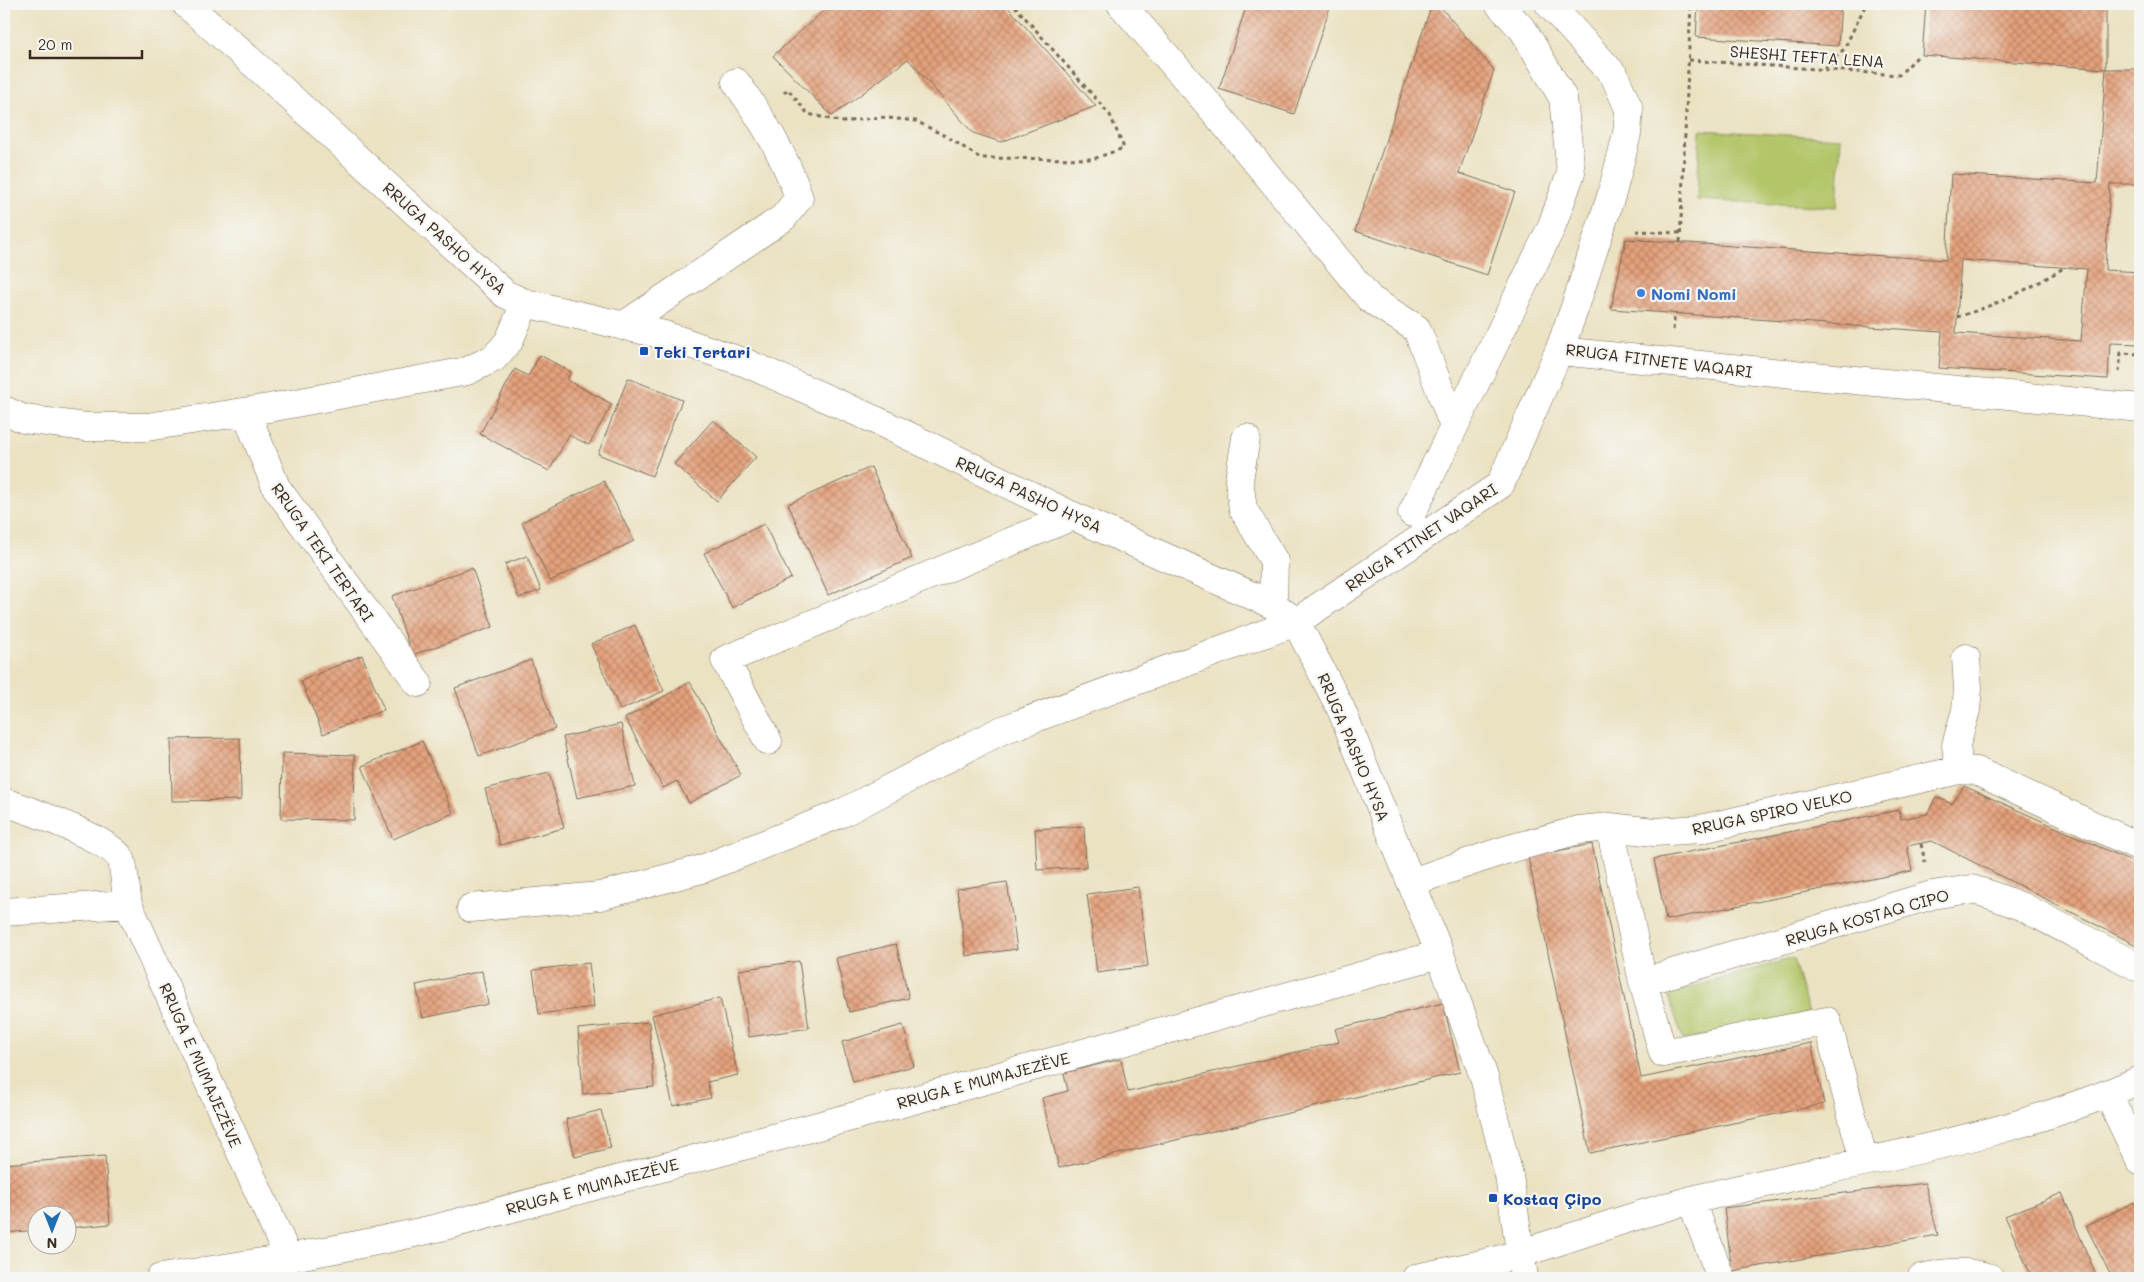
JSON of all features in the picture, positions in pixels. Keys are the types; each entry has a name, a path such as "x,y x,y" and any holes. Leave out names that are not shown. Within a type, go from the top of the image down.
{"street":[{"name":"RRUGA PASHO HYSA","path":"186,4 271,78 505,294 525,303 688,342 746,363 882,424 1073,516 1273,605 1296,622 1341,709 1440,954 1484,1077 1509,1176 1522,1266"},
{"path":"1121,4 1215,112 1370,299 1417,329 1454,427"},
{"path":"1412,512 1552,228 1571,173 1563,98 1524,31 1499,4"},
{"name":"RRUGA FITNETE VAQARI","path":"1549,4 1614,76 1629,109 1627,134 1612,193 1558,351 2140,408"},
{"path":"623,326 783,218 800,198 790,169 759,116 736,82"},
{"path":"4,410 24,419 86,427 147,427 246,412 467,371 494,358 509,341 525,303"},
{"name":"RRUGA FITNET VAQARI","path":"470,908 600,896 702,869 842,814 1000,731 1296,622 1500,485 1558,351"},
{"name":"RRUGA TEKI TERTARI","path":"246,412 276,487 418,683"},
{"path":"1246,438 1239,480 1243,509 1274,561 1273,605"},
{"path":"768,741 725,660 1073,516"},
{"path":"1959,770 1956,745 1966,710 1968,688 1966,658"},
{"name":"RRUGA SPIRO VELKO","path":"1412,882 1510,849 1579,830 1610,827 1654,832 1701,829 1959,770 1976,771 2140,846"},
{"name":"RRUGA E MUMAJEZËVE","path":"4,802 34,812 109,846 121,859 128,904 289,1259 369,1244 441,1227 920,1098 1440,954"},
{"path":"1610,827 1643,982 1663,1053 1828,1021 1864,1162"},
{"name":"RRUGA KOSTAQ CIPO","path":"1643,982 1932,895 1971,889 2023,907 2140,968"},
{"path":"4,912 128,904"},
{"path":"1416,1278 1522,1266 1638,1215 1691,1200 1944,1144 2022,1123 2108,1094 2140,1080"},
{"path":"2108,1094 2140,1161"},
{"path":"1691,1200 1721,1278"},
{"path":"160,1278 289,1259"},
{"path":"1921,1278 1947,1272 1972,1272 1990,1278"}],"path":[{"path":"759,116 788,89 808,114 843,122 880,118 916,121 951,139 980,158 1093,159 1124,148 1110,115 1013,4"},
{"path":"1680,242 1691,4"},
{"path":"1824,70 1844,48 1866,4"},
{"name":"SHESHI TEFTA LENA","path":"1688,60 1899,75 1917,57"},
{"path":"1600,229 1680,233"},
{"path":"1957,317 1974,312 2042,282 2065,267"},
{"path":"2118,381 2120,353 2140,354"}],"green space":[{"path":"1700,130 1841,138 1837,207 1697,200"},
{"path":"1793,958 1809,1014 1683,1040 1668,994"},
{"path":"345,1273 346,1278 307,1278"}],"building":[{"path":"831,4 1005,4 1096,106 1001,142 973,133 908,59 832,116 773,56"},
{"path":"1247,4 1331,4 1294,114 1219,89"},
{"path":"1432,4 1438,4 1494,70 1459,173 1515,192 1487,275 1355,231"},
{"path":"1698,4 1841,4 1838,46 1696,37"},
{"path":"1926,4 2106,4 2106,69 1922,55"},
{"path":"2106,69 2140,69 2140,184 2110,184 2105,270 2140,272 2140,344 2110,343 2108,379 1939,368 1942,332 1611,309 1626,239 1946,260 1951,174 2097,183","holes":["1961,260 2087,269 2081,341 1956,333"]},
{"path":"540,355 571,372 567,380 612,404 589,445 569,435 549,471 480,434 515,369 528,376"},
{"path":"628,378 682,400 652,476 598,454"},
{"path":"713,420 756,457 717,501 674,464"},
{"path":"871,467 912,558 828,595 788,504"},
{"path":"604,481 634,541 550,581 522,522"},
{"path":"764,524 791,578 732,608 704,553"},
{"path":"527,556 541,590 519,598 505,564"},
{"path":"472,568 493,627 412,655 392,596"},
{"path":"635,625 664,691 620,710 591,644"},
{"path":"362,655 384,710 323,734 301,681"},
{"path":"531,660 555,729 479,756 455,688"},
{"path":"690,682 741,775 689,803 677,781 663,788 625,718"},
{"path":"621,724 635,786 577,798 563,737"},
{"path":"240,738 241,800 172,801 171,739"},
{"path":"422,741 453,813 393,839 362,766"},
{"path":"282,753 355,755 354,820 281,819"},
{"path":"549,773 564,828 500,845 485,789"},
{"path":"1964,786 2140,865 2140,947 1932,841 1907,846 1912,871 1666,920 1654,859 1899,810 1901,819 1927,814 1936,797 1952,804"},
{"path":"1084,826 1086,867 1037,870 1035,829"},
{"path":"1592,844 1641,1078 1811,1043 1824,1104 1590,1153 1528,857"},
{"path":"1007,882 1017,949 966,956 957,889"},
{"path":"1138,887 1148,966 1097,973 1087,894"},
{"path":"896,944 909,998 849,1012 836,958"},
{"path":"799,961 809,1028 749,1037 739,970"},
{"path":"589,963 594,1007 539,1014 533,970"},
{"path":"482,971 488,1004 423,1018 416,985"},
{"path":"720,998 738,1075 707,1082 711,1098 673,1106 652,1015"},
{"path":"1443,1003 1460,1072 1059,1168 1042,1098 1068,1091 1064,1073 1121,1059 1128,1092 1339,1042 1335,1029"},
{"path":"649,1022 654,1087 583,1094 578,1029"},
{"path":"903,1025 914,1066 853,1082 842,1042"},
{"path":"601,1110 611,1148 575,1157 566,1119"},
{"path":"105,1156 110,1224 78,1227 78,1204 28,1204 28,1231 4,1233 4,1164"},
{"path":"1925,1183 1938,1235 1732,1271 1724,1208"},
{"path":"2062,1193 2097,1278 2032,1278 2005,1216"},
{"path":"2134,1202 2140,1213 2140,1278 2112,1278 2086,1226"}],"place":[{"name":"Nomi Nomi","path":"1641,293"},
{"name":"Teki Tertari","path":"644,351"},
{"name":"Kostaq Çipo","path":"1493,1198"}]}
